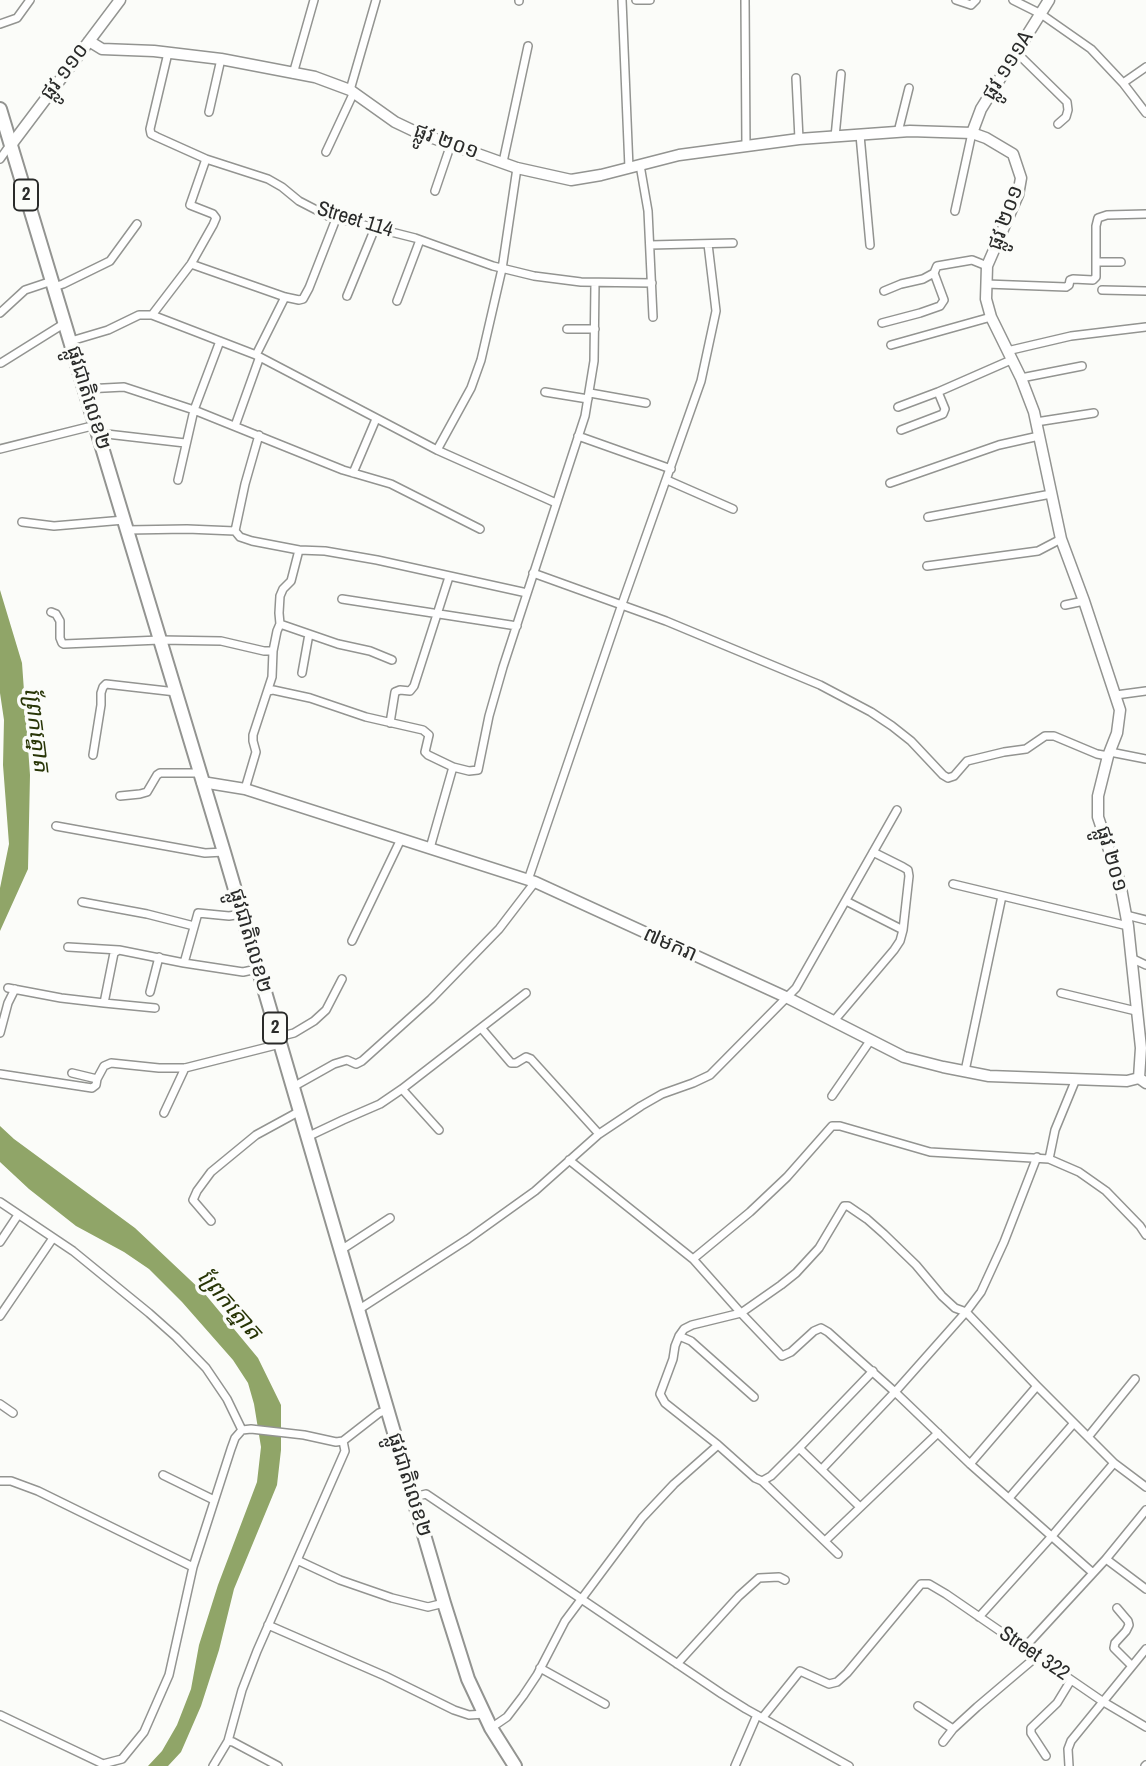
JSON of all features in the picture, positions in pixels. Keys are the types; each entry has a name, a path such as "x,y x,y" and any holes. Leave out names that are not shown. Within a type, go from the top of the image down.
{"highway":[{"name":"ផ្លូវជាតិលេខ២","path":"0,109 224,852 444,1603 468,1679 491,1727 515,1766"}],"street":[{"path":"0,24 16,18 30,0"},
{"name":"ផ្លូវ ១១០","path":"11,145 120,0"},
{"path":"293,74 314,0"},
{"path":"326,152 352,91 376,0"},
{"path":"622,0 635,167 648,211 653,317"},
{"path":"636,0 650,0"},
{"path":"746,0 747,147"},
{"path":"956,0 971,5 976,0"},
{"path":"1013,0 1041,14 1091,49 1123,83 1146,113"},
{"name":"ផ្លូវ ១១១A","path":"972,134 981,109 1049,0"},
{"name":"ផ្លូវ ២០១","path":"89,41 102,49 168,53 315,77 352,91 395,122 416,132 517,168 571,180 679,155 799,139 898,132 972,134 986,138 1013,154 1021,178 1018,195 987,266 986,299 991,317 1021,378 1034,412 1060,539 1084,601 1120,710 1117,733 1098,796 1098,817 1119,883 1127,920 1136,1011 1142,1029 1140,1048 1143,1081"},
{"path":"503,162 528,46"},
{"path":"1016,52 1067,102 1069,110 1058,124"},
{"name":"Street 114","path":"168,53 151,134 206,159 268,179 299,201 336,219 420,240 502,269 595,283 652,283"},
{"path":"209,112 221,60"},
{"path":"1123,83 1146,67"},
{"path":"835,137 841,74"},
{"path":"796,78 799,139"},
{"path":"898,132 909,88"},
{"path":"955,211 972,134"},
{"path":"860,135 870,245"},
{"path":"435,191 451,144"},
{"path":"0,159 11,145"},
{"path":"152,315 191,264 216,218 214,214 190,205 206,159"},
{"path":"437,450 471,388 481,360 502,269 517,168"},
{"path":"986,284 1066,287 1073,279 1093,280 1096,277 1098,218 1107,215 1146,214"},
{"path":"191,264 285,297 303,299 336,219"},
{"path":"0,313 25,290 53,284 110,261 137,224"},
{"path":"347,296 375,228"},
{"path":"397,301 420,240"},
{"path":"650,245 733,243"},
{"path":"293,1087 334,1064 347,1060 356,1064 362,1061 431,999 499,929 531,881 622,604 701,380 716,311 708,244"},
{"path":"884,291 923,279 934,273 937,266 972,260 987,266"},
{"path":"1096,262 1121,262"},
{"path":"882,323 920,313 943,303 934,273"},
{"path":"268,691 310,698 366,717 426,732 429,735 425,752 431,757 453,767 478,770 496,693 589,396 594,361 595,283"},
{"path":"1102,290 1146,290"},
{"path":"235,426 257,357 285,297"},
{"path":"71,341 108,330 139,315 152,315 257,357 437,450 556,503"},
{"path":"891,345 991,317"},
{"path":"1,363 65,323"},
{"path":"898,407 938,392 1009,355 1071,335 1146,327"},
{"path":"567,329 595,330"},
{"path":"178,480 194,410 220,341"},
{"path":"1021,378 1082,366"},
{"path":"85,389 124,387 194,410 353,473 391,484 480,529"},
{"path":"545,391 646,403"},
{"path":"901,430 943,414 945,409 938,392"},
{"path":"1037,422 1094,413"},
{"path":"353,473 376,419"},
{"path":"0,449 97,429 185,443"},
{"path":"234,531 259,435"},
{"path":"578,436 671,469"},
{"path":"890,483 999,445 1040,436"},
{"path":"667,480 733,509"},
{"path":"928,517 1051,494"},
{"path":"22,522 54,526 126,525 234,531 240,537 252,541 377,560 527,593"},
{"path":"927,566 1038,551 1060,539"},
{"path":"245,789 256,752 253,736 272,677 280,625 280,596 291,581 299,550"},
{"path":"533,573 622,604 802,678 870,712 911,741 948,778 954,776 967,761 1026,749 1045,736 1054,736 1097,754 1146,759"},
{"path":"390,723 395,692 412,690 449,577"},
{"path":"342,598 517,626"},
{"path":"1065,605 1084,601"},
{"path":"51,612 56,614 60,621 64,644 160,640 221,641 274,651"},
{"path":"280,625 392,660"},
{"path":"302,673 309,634"},
{"path":"93,755 101,693 106,684 176,692"},
{"path":"1115,695 1146,691"},
{"path":"429,848 453,767"},
{"path":"120,796 146,792 160,773 201,778"},
{"name":"៧មករា","path":"201,778 245,789 531,881 788,998 904,1057 989,1076 1143,1081"},
{"path":"358,1310 468,1240 535,1191 599,1134 640,1106 710,1074 796,988 897,810"},
{"path":"56,826 205,853 224,852"},
{"path":"352,941 401,839"},
{"path":"833,1022 894,950 903,930 908,870 873,852"},
{"path":"953,884 1127,920 1146,920"},
{"path":"965,1071 1002,896"},
{"path":"846,901 903,930"},
{"path":"82,902 194,926"},
{"path":"184,963 198,913 229,916 242,914"},
{"path":"68,947 119,950 243,972 257,969"},
{"path":"104,1003 114,953 119,950"},
{"path":"150,992 159,957"},
{"path":"1130,958 1146,965"},
{"path":"0,1074 92,1088 104,1066 111,1063 185,1068 279,1041 294,1033 326,1010 342,979"},
{"path":"0,1032 11,988 61,998 155,1008"},
{"path":"307,1138 380,1104 526,993"},
{"path":"1061,993 1136,1011"},
{"path":"482,1029 511,1063 526,1057 531,1059 599,1134"},
{"path":"832,1096 870,1041"},
{"path":"164,1113 185,1068"},
{"path":"72,1073 97,1079"},
{"path":"1049,1159 1055,1130 1076,1079"},
{"path":"402,1089 439,1130"},
{"path":"211,1222 193,1200 211,1172 256,1135 300,1111"},
{"path":"694,1259 787,1177 832,1126 930,1152 1049,1159 1079,1171 1106,1191 1146,1235"},
{"path":"822,1469 895,1392 981,1292 1009,1230 1037,1157"},
{"path":"569,1160 694,1259 782,1356 791,1352 814,1331 821,1328 828,1332 970,1464 1093,1573"},
{"path":"0,1202 73,1251 176,1337 206,1368 227,1399 242,1430"},
{"path":"838,1554 762,1481 755,1478 662,1399 660,1394 675,1346 684,1329 741,1313 759,1302 796,1273 819,1248 844,1206 867,1219 916,1265 942,1296 955,1308 966,1312 1114,1462 1146,1487"},
{"path":"0,1242 18,1215"},
{"path":"341,1250 390,1218"},
{"path":"0,1316 53,1238"},
{"path":"679,1336 691,1341 754,1397"},
{"path":"762,1481 771,1476 873,1371"},
{"path":"1088,1437 1135,1379"},
{"path":"970,1464 1037,1386"},
{"path":"0,1404 13,1413"},
{"path":"0,1714 103,1764 122,1759 144,1732 169,1675 193,1567 235,1438 242,1430 251,1429 343,1441 379,1413 387,1410"},
{"path":"1009,1498 1074,1423"},
{"path":"825,1541 938,1433"},
{"path":"213,1766 228,1741 242,1690 268,1625 345,1451 343,1441"},
{"path":"491,1727 508,1717 540,1668 565,1621 642,1518 674,1484 718,1445"},
{"path":"799,1448 860,1507"},
{"path":"979,1617 1114,1462"},
{"path":"163,1475 214,1500"},
{"path":"0,1481 11,1481 38,1491 193,1567"},
{"path":"414,1497 426,1494 677,1664 760,1716 849,1766"},
{"path":"1024,1648 1106,1559 1146,1510"},
{"path":"1106,1559 1146,1589"},
{"path":"296,1560 340,1580 392,1598 428,1607 444,1603"},
{"path":"677,1664 759,1578 779,1577 785,1580"},
{"name":"Street 322","path":"760,1716 800,1671 829,1684 837,1682 921,1584 929,1584 1102,1701 1146,1727"},
{"path":"1117,1608 1129,1625 1114,1647 1132,1666"},
{"path":"268,1625 385,1676 454,1710 469,1715 485,1714"},
{"path":"1069,1766 1068,1749 1071,1741 1146,1649"},
{"path":"943,1742 953,1729 1036,1657"},
{"path":"540,1668 605,1704"},
{"path":"1046,1756 1031,1733 1031,1728 1057,1703 1071,1680"},
{"path":"918,1706 953,1729"},
{"path":"735,1766 760,1716"},
{"path":"228,1741 278,1766"}],"shaded area":[{"name":"ព្រែកត្នោត","path":"0,590 22,663 30,775 28,869 0,931 0,888 9,844 3,765 4,720 0,693"},
{"name":"ព្រែកត្នោត","path":"0,1126 135,1228 205,1294 258,1358 281,1405 281,1450 277,1485 234,1589 219,1650 201,1706 181,1752 168,1766 148,1766 162,1751 177,1725 191,1689 199,1645 218,1585 257,1482 261,1447 254,1404 248,1383 233,1360 149,1269 76,1226 0,1162"}]}
